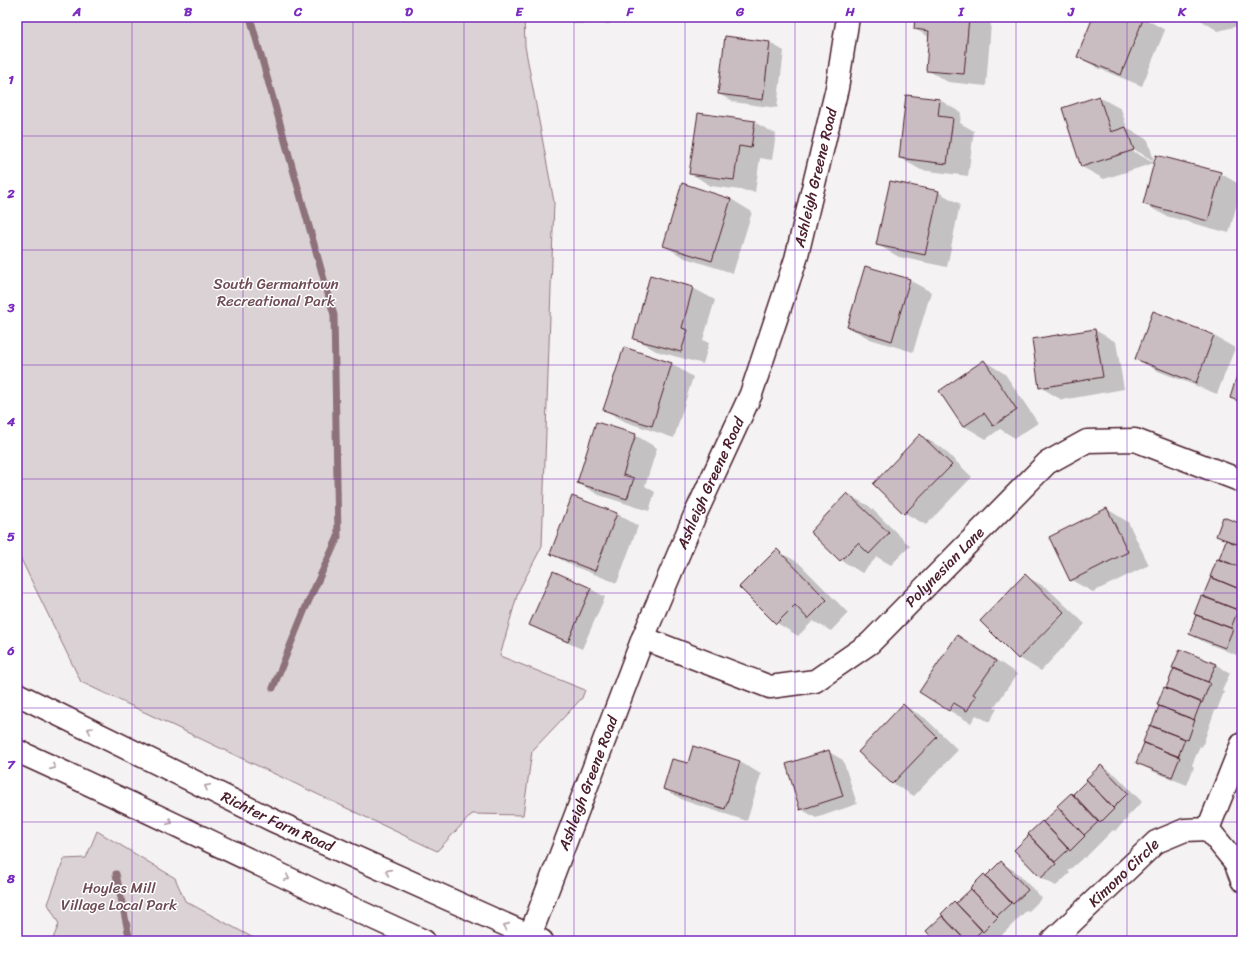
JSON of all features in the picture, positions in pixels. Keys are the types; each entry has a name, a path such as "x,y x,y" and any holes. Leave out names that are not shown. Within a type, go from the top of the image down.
{"street":[{"name":"Ashleigh Greene Road","path":"533,939 643,638 695,515 751,394 796,259 837,88 848,17"},
{"name":"Polynesian Lane","path":"643,638 770,688 815,681 870,643 1047,463 1087,441 1135,440 1242,481"},
{"name":"Richter Farm Road","path":"17,694 272,820 533,939"},
{"path":"1242,744 1208,830 1235,862 1242,880"},
{"path":"17,751 160,817 347,907 424,941"},
{"name":"Kimono Circle","path":"1052,941 1156,842 1185,830 1208,830"}],"green space":[{"name":"South Germantown Recreational Park","path":"17,17 524,17 525,46 554,202 542,546 518,592 500,656 585,690 582,698 532,751 523,815 472,814 437,851 81,682 17,551"},
{"name":"Hoyles Mill Village Local Park","path":"97,831 175,878 185,901 259,941 52,941 59,924 48,904 64,859 86,858"}],"building":[{"path":"915,17 969,17 964,74 926,71 929,31 914,29"},
{"path":"1093,17 1144,17 1121,75 1077,57"},
{"path":"725,36 770,42 763,100 718,94"},
{"path":"906,95 940,99 938,116 953,118 947,164 899,158"},
{"path":"1099,96 1111,132 1126,127 1134,150 1081,167 1062,108"},
{"path":"698,113 755,121 751,148 739,146 734,180 689,174"},
{"path":"1156,155 1221,172 1208,221 1143,204"},
{"path":"890,181 939,191 925,255 876,245"},
{"path":"682,183 731,199 712,261 663,246"},
{"path":"865,266 910,279 892,341 847,327"},
{"path":"650,275 693,287 682,328 688,330 681,352 633,339"},
{"path":"1153,311 1214,335 1196,383 1135,359"},
{"path":"1095,329 1103,377 1039,388 1032,339"},
{"path":"624,347 672,363 652,426 603,410"},
{"path":"1242,359 1242,402 1230,398"},
{"path":"984,360 1017,410 993,426 984,413 963,427 939,391"},
{"path":"596,422 636,434 623,475 634,478 627,499 577,483"},
{"path":"920,434 952,465 904,514 873,484"},
{"path":"847,493 889,533 869,554 858,543 840,561 810,532"},
{"path":"572,496 617,513 595,571 550,554"},
{"path":"1107,508 1128,552 1070,581 1049,537"},
{"path":"1223,517 1242,524 1242,546 1216,536"},
{"path":"1226,540 1242,546 1242,568 1219,559"},
{"path":"777,549 827,600 808,619 795,605 776,624 739,587"},
{"path":"1217,559 1242,568 1242,590 1210,577"},
{"path":"553,571 591,588 568,642 529,625"},
{"path":"1025,574 1064,612 1018,659 980,621"},
{"path":"1211,577 1242,590 1242,607 1240,611 1203,596"},
{"path":"1201,596 1238,610 1231,628 1194,614"},
{"path":"1196,615 1233,629 1225,648 1189,634"},
{"path":"957,635 996,661 973,694 976,696 967,711 954,703 949,711 919,692"},
{"path":"1180,649 1216,664 1208,682 1172,668"},
{"path":"1174,668 1210,683 1202,703 1166,688"},
{"path":"1164,687 1201,702 1194,720 1157,705"},
{"path":"903,704 937,737 892,784 858,752"},
{"path":"1159,706 1195,720 1188,740 1151,726"},
{"path":"1150,725 1185,739 1178,757 1143,742"},
{"path":"1144,743 1180,757 1172,777 1136,763"},
{"path":"693,746 740,761 725,809 663,789 672,759 688,763"},
{"path":"829,750 843,796 800,810 786,764"},
{"path":"1101,765 1128,793 1113,808 1086,779"},
{"path":"1087,780 1114,809 1100,823 1073,794"},
{"path":"1071,793 1098,822 1084,835 1057,806"},
{"path":"1058,808 1085,836 1070,851 1043,822"},
{"path":"1042,821 1069,849 1055,862 1028,834"},
{"path":"1029,835 1056,864 1041,878 1014,850"},
{"path":"1001,861 1028,890 1013,904 986,876"},
{"path":"984,874 1011,903 997,916 970,888"},
{"path":"971,889 998,917 983,932 956,903"},
{"path":"954,901 982,930 971,941 966,941 941,914"},
{"path":"942,916 966,941 935,941 926,931"}],"waterway":[{"path":"250,17 334,315 338,537 305,609 273,688"},
{"path":"116,874 130,941"}]}
